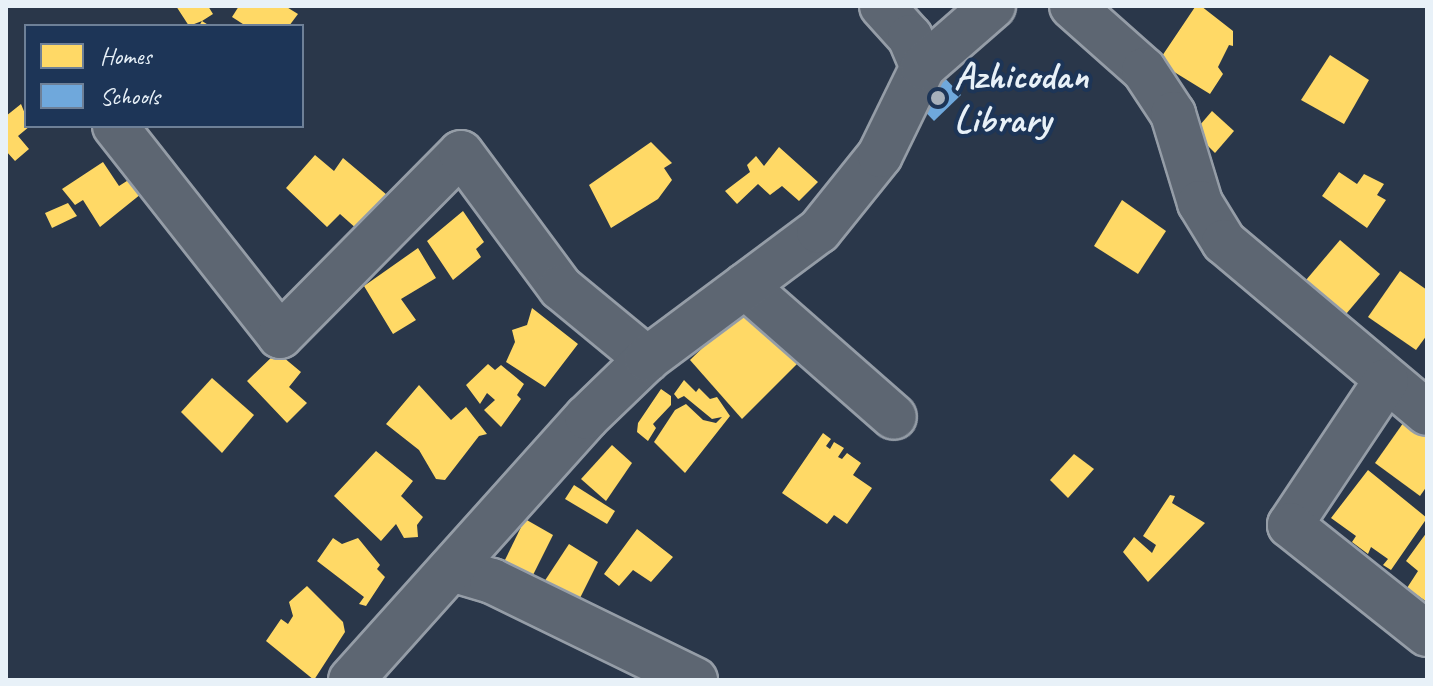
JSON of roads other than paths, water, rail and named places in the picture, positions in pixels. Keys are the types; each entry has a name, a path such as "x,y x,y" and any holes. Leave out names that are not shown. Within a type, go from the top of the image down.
{"street":[{"path":"882,6 910,37 923,67"},
{"path":"351,680 587,417 647,359 828,220 880,155 923,67 993,6"},
{"path":"1072,6 1144,70 1173,114 1200,203 1224,242 1427,413"},
{"path":"117,128 280,336 461,153 561,288 647,359"},
{"path":"745,286 894,417"},
{"path":"1386,381 1290,525 1427,634"},
{"path":"451,569 492,581 695,680"}],"place":[{"name":"Azhicodan Library","path":"938,98"}]}
